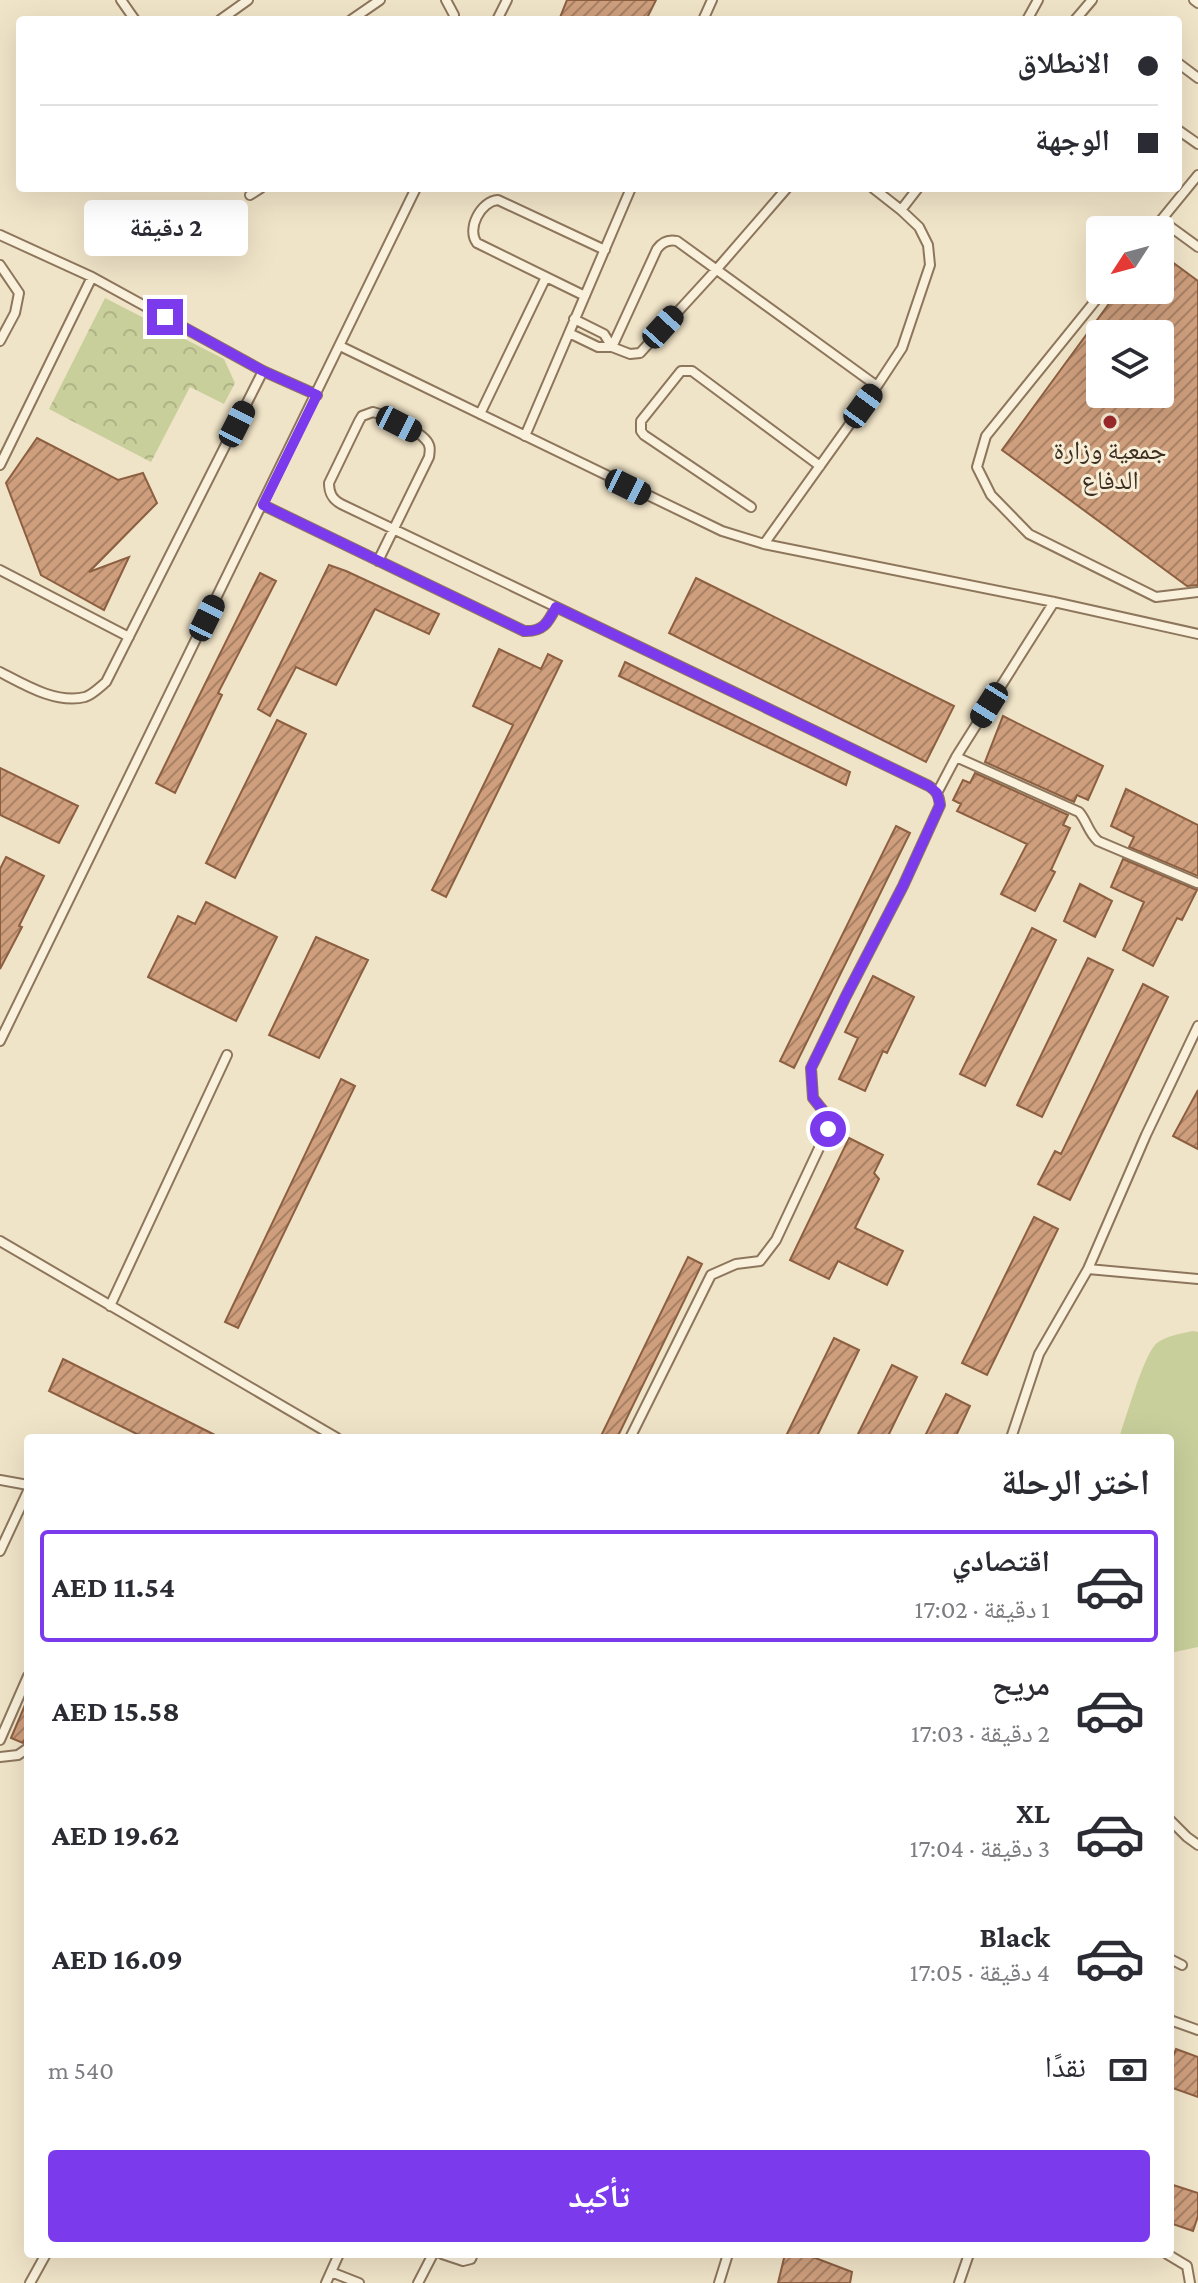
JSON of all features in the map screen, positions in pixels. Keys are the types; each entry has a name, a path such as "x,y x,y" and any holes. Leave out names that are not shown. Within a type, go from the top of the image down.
{"lane":[{"path":"226,16 248,0"},
{"path":"357,16 380,0"},
{"path":"1078,16 1092,0"},
{"path":"1164,216 1198,175"},
{"path":"250,195 255,192"},
{"path":"0,1041 414,192"},
{"path":"525,436 629,192"},
{"path":"569,333 598,347 612,347 630,354 640,353 784,192"},
{"path":"764,544 877,386 908,336 930,265 928,245 913,219 878,192"},
{"path":"901,210 915,192"},
{"path":"585,296 474,240 472,230 487,203 498,200 605,250"},
{"path":"1174,229 1198,247"},
{"path":"0,235 92,277 263,371 317,395"},
{"path":"612,347 660,244 677,241 877,386"},
{"path":"0,265 19,293 15,313 0,341"},
{"path":"0,465 92,277"},
{"path":"480,414 546,277"},
{"path":"1093,304 986,436 977,467 991,495 1029,534 1156,597 1198,592"},
{"path":"574,319 604,334 612,347"},
{"path":"340,346 705,525 764,544 1198,634"},
{"path":"0,672 36,690 62,698 88,696 106,682 263,371"},
{"path":"751,507 641,431 641,421 681,371 692,371 820,466"},
{"path":"378,561 394,529 429,457 429,444 420,434 379,414 367,413 359,421 329,483 335,501 394,529 929,786 937,793 940,805 903,886 811,1068 813,1098 825,1113 828,1129 783,1226 760,1261 736,1264 711,1275 632,1434"},
{"path":"263,505 524,631 542,629 556,607"},
{"path":"0,570 129,637"},
{"path":"937,793 956,757 1054,602"},
{"path":"956,757 1079,812 1098,841 1197,883"},
{"path":"1012,1434 1039,1354 1088,1269 1146,1135 1198,1026"},
{"path":"110,1306 227,1055"},
{"path":"0,1241 330,1434"},
{"path":"1088,1269 1198,1279"},
{"path":"0,1480 24,1484"},
{"path":"0,1551 24,1500"},
{"path":"0,1740 24,1685"},
{"path":"0,1757 18,1755 24,1751"},
{"path":"1174,1824 1198,1845"},
{"path":"1174,1961 1182,1965"},
{"path":"1174,2021 1198,2030"},
{"path":"30,2283 44,2258"},
{"path":"326,2283 337,2258"},
{"path":"418,2283 431,2258"},
{"path":"719,2283 727,2258"},
{"path":"959,2283 968,2258"},
{"path":"1174,2258 1187,2266 1191,2282"},
{"path":"331,2272 359,2283"},
{"path":"1191,2282 1198,2272"}],"green space":[{"path":"105,298 224,359 235,383 224,404 190,387 151,462 49,409"},
{"path":"1198,1332 1198,1647 1174,1652 1174,1434 1120,1434 1152,1349 1174,1335"}],"building":[{"path":"567,0 656,0 648,16 561,16"},
{"name":"جمعية وزارة الدفاع","path":"1174,263 1198,281 1198,585 1187,586 1002,450 1086,335 1086,408 1174,408 1174,320 1097,320 1109,304 1174,304"},
{"path":"37,438 118,480 143,473 157,503 89,572 129,557 104,610 41,575 6,483"},
{"path":"329,565 439,614 429,634 375,609 336,685 296,667 270,716 258,709"},
{"path":"260,573 276,581 218,693 222,695 175,793 156,783"},
{"path":"696,578 954,706 926,762 669,633"},
{"path":"499,649 541,669 548,654 562,661 446,897 432,890 513,725 473,706"},
{"path":"625,662 850,772 846,785 619,676"},
{"path":"1003,716 1103,766 1088,800 1077,795 1074,802 985,762"},
{"path":"277,720 306,734 235,878 206,863"},
{"path":"0,768 78,806 59,843 0,815"},
{"path":"975,773 1068,815 1063,825 1070,828 1051,870 1055,872 1035,911 1001,894 1027,844 957,811 961,804 953,800 963,780 970,783"},
{"path":"1126,789 1198,825 1198,876 1129,847 1134,837 1111,826"},
{"path":"896,826 910,833 794,1068 780,1061"},
{"path":"6,857 44,876 0,969 0,869"},
{"path":"1123,859 1197,890 1182,920 1177,918 1153,966 1123,950 1144,902 1111,887"},
{"path":"1080,884 1112,901 1095,937 1064,921"},
{"path":"206,902 277,937 236,1021 148,977 178,916 195,924"},
{"path":"1032,928 1056,940 985,1086 960,1074"},
{"path":"316,937 368,960 319,1058 269,1035"},
{"path":"1088,958 1113,970 1042,1117 1017,1105"},
{"path":"873,976 914,997 887,1053 883,1051 865,1091 839,1079 858,1038 845,1032"},
{"path":"1143,984 1168,997 1070,1200 1038,1184 1055,1151 1061,1154"},
{"path":"341,1079 355,1086 238,1328 225,1322"},
{"path":"1198,1090 1198,1149 1173,1136"},
{"path":"849,1138 883,1155 874,1173 879,1179 855,1228 903,1251 887,1285 838,1261 829,1279 790,1260"},
{"path":"1034,1217 1058,1229 987,1375 962,1363"},
{"path":"688,1257 702,1264 619,1434 602,1434"},
{"path":"834,1338 859,1350 818,1434 787,1434"},
{"path":"63,1359 213,1434 137,1434 49,1391"},
{"path":"892,1365 917,1377 889,1434 858,1434"},
{"path":"946,1394 970,1406 957,1434 926,1434"},
{"path":"24,1707 24,1741 11,1738"},
{"path":"1176,2049 1198,2057 1198,2097 1174,2088"},
{"path":"1174,2185 1198,2193 1198,2216 1193,2231 1174,2224"},
{"path":"784,2258 815,2258 852,2272 850,2283 778,2283"}],"place":[{"name":"جمعية وزارة الدفاع","path":"1110,422"}],"route":[{"path":"165,317 263,371 317,395 263,505 524,631 542,629 556,607 929,786 937,793 940,805 903,886 811,1068 813,1098 825,1113 828,1129"}]}
